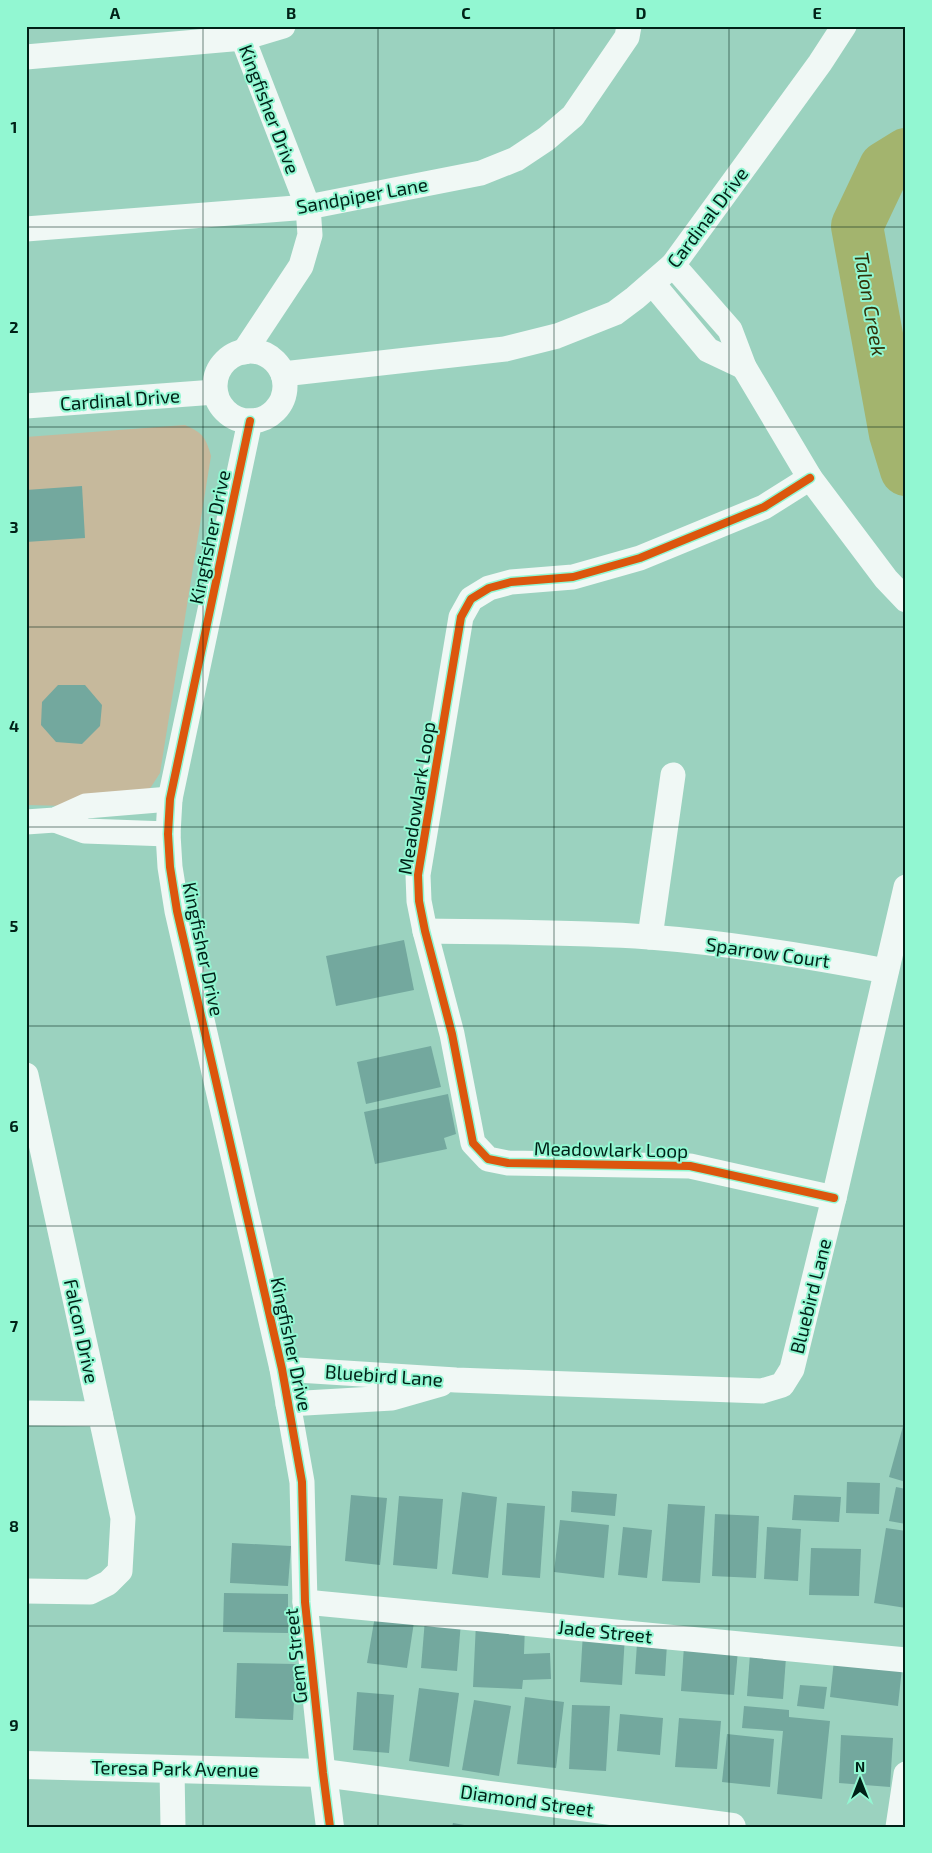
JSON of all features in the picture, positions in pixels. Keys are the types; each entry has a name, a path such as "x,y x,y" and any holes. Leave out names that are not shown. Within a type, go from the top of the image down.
{"street":[{"path":"26,58 282,26"},
{"name":"Sandpiper Lane","path":"26,229 308,207 481,173 516,159 546,139 573,116 627,37 630,26"},
{"name":"Cardinal Drive","path":"283,374 505,348 557,336 615,313 674,265 820,63 844,26"},
{"name":"Kingfisher Drive","path":"240,32 308,207 310,235 301,266 244,352"},
{"path":"674,265 730,330 744,367 810,478 886,580 906,600"},
{"path":"652,284 708,350 744,367"},
{"path":"244,352 258,352 273,360 283,374 285,391 278,407 266,417 250,421 234,418 221,407 215,392 215,378 221,366 231,357 244,352"},
{"name":"Cardinal Drive","path":"26,406 215,392"},
{"name":"Kingfisher Drive","path":"250,421 170,799 168,834 170,867 177,911 282,1369 302,1482"},
{"name":"Meadowlark Loop","path":"810,478 764,507 640,558 573,577 511,582 489,588 471,599 461,617 418,875 419,901 425,931 452,1034 473,1144 488,1159 508,1163 690,1166 834,1198"},
{"path":"650,937 674,775"},
{"path":"26,822 55,820 86,806 170,799"},
{"path":"55,820 85,832 168,834"},
{"name":"Bluebird Lane","path":"282,1369 456,1380 762,1390 782,1385 792,1369 834,1198 906,886"},
{"name":"Sparrow Court","path":"425,931 650,937 749,948 818,958 886,971"},
{"name":"Falcon Drive","path":"26,1075 123,1518 120,1571 108,1583 90,1592 26,1591"},
{"name":"Bluebird Lane","path":"288,1404 392,1398 456,1380"},
{"path":"26,1414 100,1414"},
{"name":"Gem Street","path":"302,1482 305,1602 330,1827"},
{"name":"Jade Street","path":"305,1602 906,1660"},
{"name":"Teresa Park Avenue","path":"26,1765 323,1773"},
{"path":"172,1769 174,1827"},
{"name":"Diamond Street","path":"323,1773 732,1827"},
{"path":"898,1827 906,1774"}],"shaded area":[{"path":"185,425 203,437 211,456 160,773 151,787 144,793 68,806 26,805 26,437"}],"building":[{"path":"82,486 85,538 26,542 26,490"},
{"path":"58,685 85,685 102,705 100,726 82,744 56,742 41,725 42,702"},
{"path":"404,940 414,990 336,1006 326,956"},
{"path":"431,1046 441,1087 366,1104 357,1062"},
{"path":"448,1094 456,1134 444,1138 447,1149 375,1164 364,1112"},
{"path":"906,1419 906,1482 889,1477"},
{"path":"847,1482 880,1483 879,1514 846,1513"},
{"path":"896,1487 906,1489 906,1524 889,1521"},
{"path":"572,1491 617,1494 615,1516 571,1512"},
{"path":"462,1492 497,1497 488,1578 452,1574"},
{"path":"351,1495 387,1498 380,1565 345,1561"},
{"path":"794,1495 841,1497 839,1522 792,1520"},
{"path":"399,1496 443,1499 437,1569 393,1565"},
{"path":"507,1503 545,1506 540,1578 502,1575"},
{"path":"668,1504 705,1506 700,1583 662,1581"},
{"path":"715,1514 759,1516 756,1578 712,1576"},
{"path":"560,1520 609,1525 604,1578 554,1572"},
{"path":"623,1527 652,1530 647,1578 618,1575"},
{"path":"767,1527 801,1529 798,1581 764,1579"},
{"path":"886,1528 906,1531 906,1608 874,1603"},
{"path":"232,1543 291,1546 288,1586 230,1583"},
{"path":"811,1548 861,1549 859,1596 809,1595"},
{"path":"224,1593 288,1594 288,1633 223,1632"},
{"path":"375,1616 414,1622 407,1668 367,1663"},
{"path":"425,1619 461,1622 457,1671 421,1668"},
{"path":"476,1623 525,1625 524,1654 550,1653 551,1679 523,1680 522,1689 473,1687"},
{"path":"583,1633 625,1636 622,1685 580,1682"},
{"path":"637,1643 667,1644 665,1676 635,1674"},
{"path":"684,1646 738,1650 734,1695 681,1691"},
{"path":"750,1654 786,1657 783,1699 747,1696"},
{"path":"834,1660 902,1668 898,1706 830,1697"},
{"path":"237,1663 296,1664 293,1720 235,1718"},
{"path":"800,1685 827,1687 824,1709 797,1706"},
{"path":"419,1688 459,1693 449,1767 409,1761"},
{"path":"357,1692 394,1695 389,1753 353,1750"},
{"path":"525,1697 564,1702 556,1768 517,1764"},
{"path":"474,1700 511,1706 499,1776 462,1770"},
{"path":"572,1705 610,1706 606,1771 569,1769"},
{"path":"744,1706 789,1710 789,1717 830,1721 822,1799 777,1794 783,1731 742,1728"},
{"path":"620,1714 663,1718 660,1755 617,1751"},
{"path":"679,1718 721,1721 717,1769 675,1767"},
{"path":"727,1734 774,1739 770,1787 722,1782"},
{"path":"841,1735 893,1738 890,1787 839,1783"},
{"path":"453,1823 470,1826 470,1827 452,1827"},
{"path":"264,1825 317,1825 317,1827 264,1827"}],"waterway":[{"name":"Talon Creek","path":"906,154 885,167 857,226 895,434 906,470"}],"cycle path":[{"path":"250,421 170,799 168,834 170,867 177,911 282,1369 302,1482 305,1602 330,1827"},
{"path":"810,478 764,507 640,558 573,577 511,582 489,588 471,599 461,617 418,875 419,901 425,931 452,1034 473,1143 488,1159 508,1163 690,1166 834,1198"}]}
